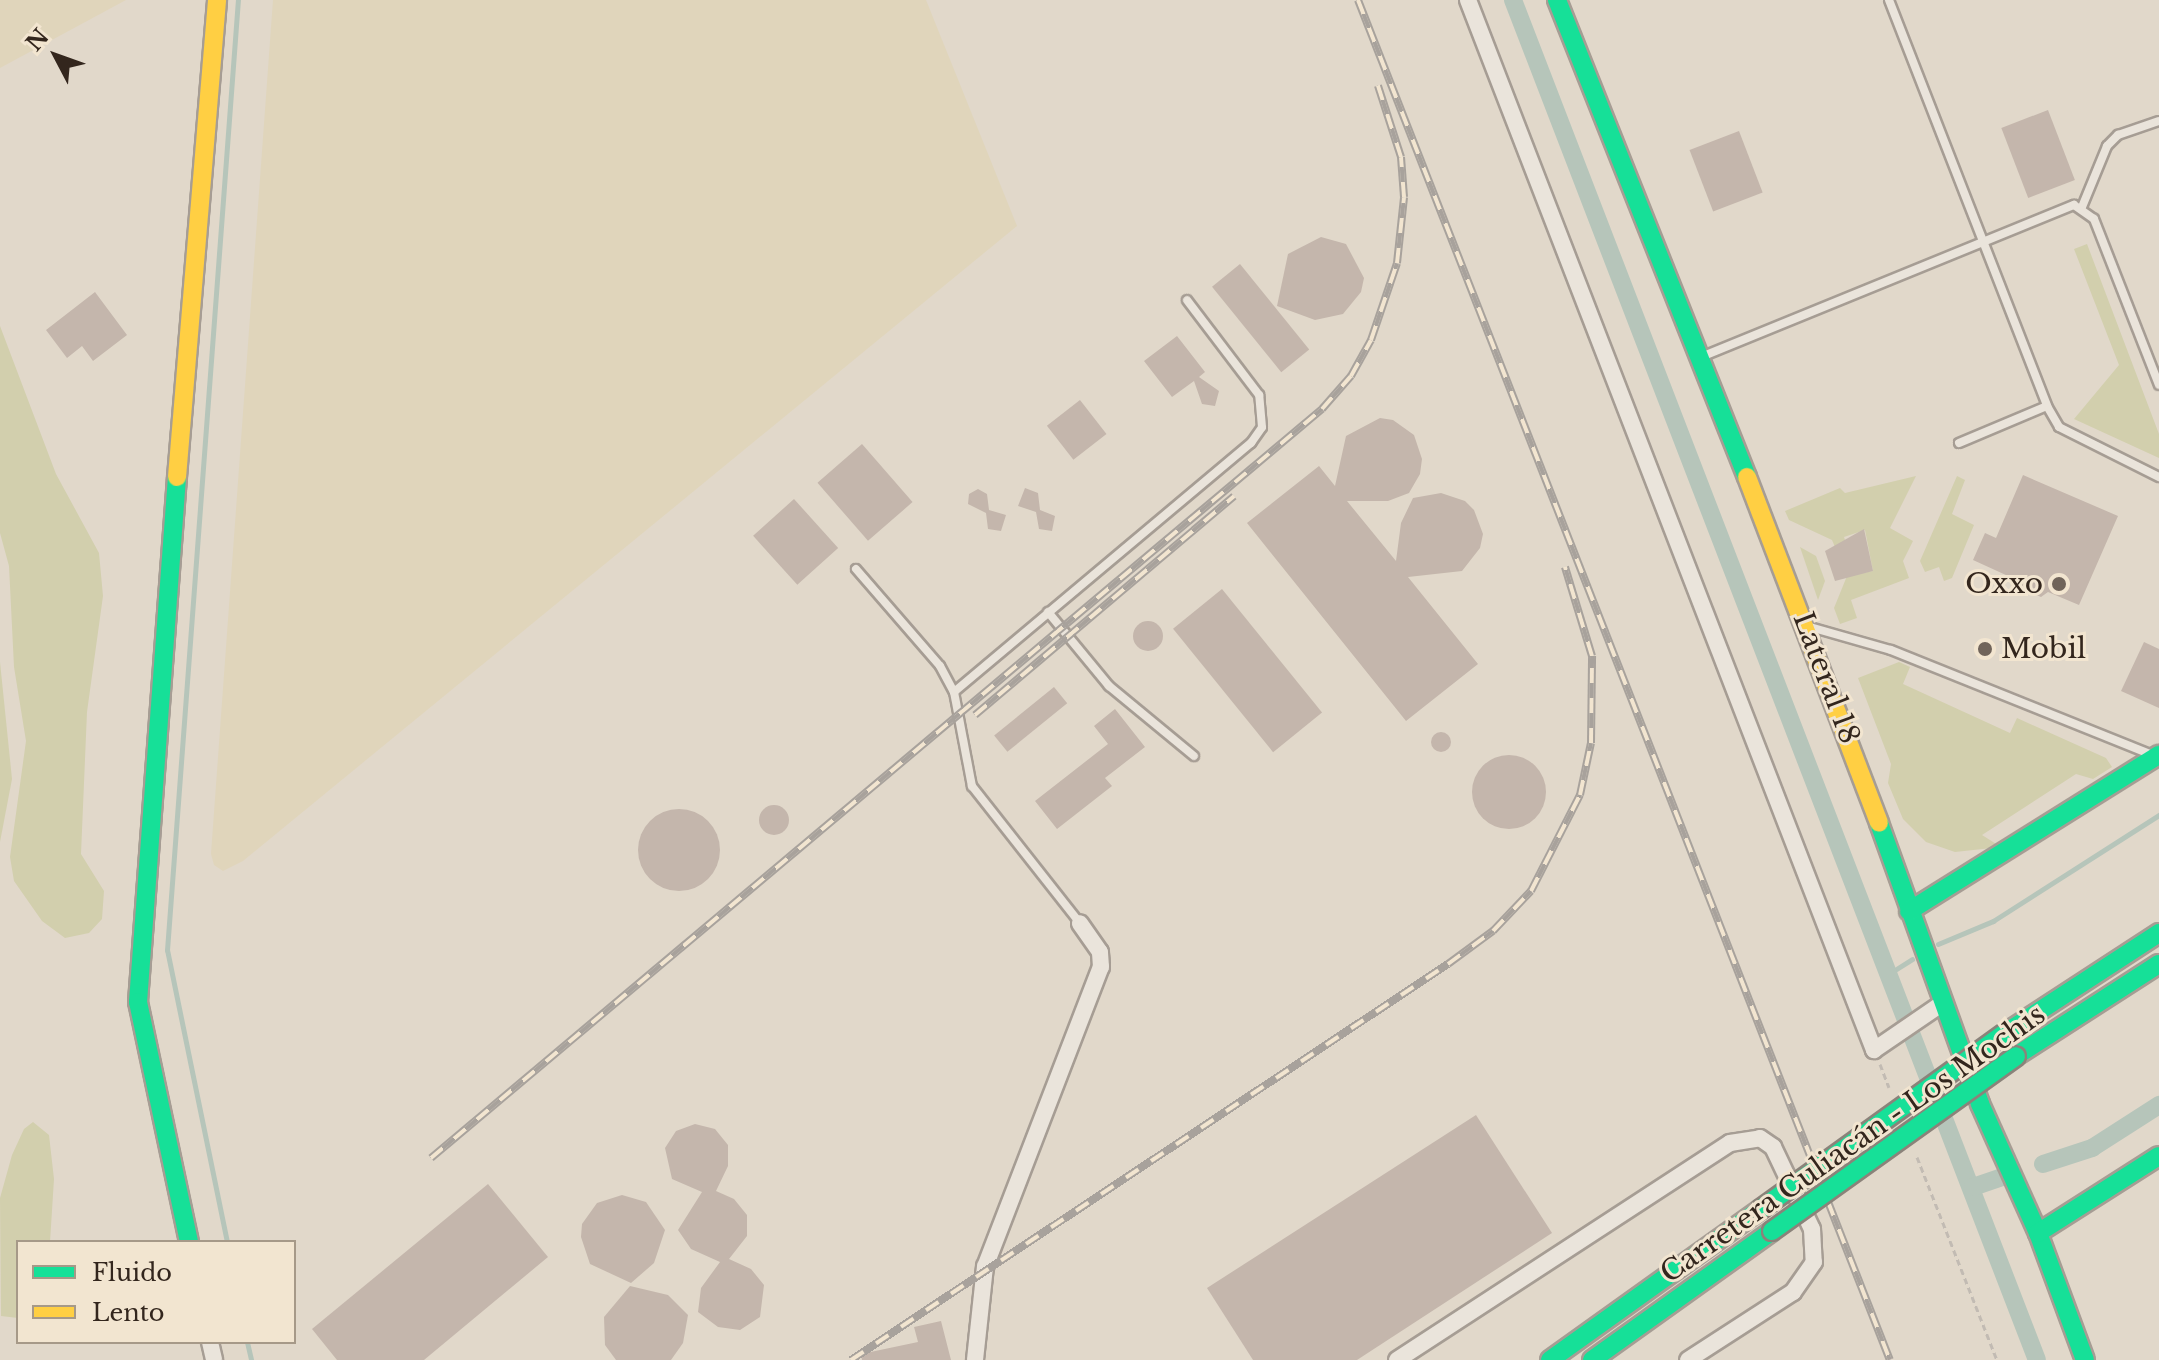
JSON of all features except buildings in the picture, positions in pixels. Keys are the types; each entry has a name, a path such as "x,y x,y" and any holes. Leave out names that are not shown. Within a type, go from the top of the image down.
{"main road":[{"path":"189,1240 138,1002 195,227 217,0"},
{"name":"Lateral 18","path":"1557,0 1806,627 1909,911 1938,1007 2038,1233 2085,1360"},
{"path":"1909,911 2158,756"},
{"name":"Carretera Culiacán - Los Mochis","path":"1550,1360 2004,1034 2159,933"},
{"name":"Carretera Culiacán - Los Mochis","path":"1592,1360 2016,1056 2159,964"},
{"path":"2038,1233 2159,1156"}],"street":[{"path":"1468,0 1880,1045 1938,1007"},
{"path":"975,1360 985,1267 1101,967 1100,952 1080,923"},
{"path":"1397,1360 1730,1143 1760,1138 1773,1147 1812,1229 1814,1262 1793,1292 1688,1360"}],"lane":[{"path":"1889,0 1980,241 2047,406 2059,427 2159,477"},
{"path":"2082,207 2107,146 2118,135 2159,121"},
{"path":"1698,358 2065,207 2082,207 2094,219 2159,385"},
{"path":"954,692 1251,443 1262,427 1259,395 1187,300"},
{"path":"1959,443 2047,406"},
{"path":"856,569 940,666 954,692 972,786 1080,923"},
{"path":"1048,612 1109,686 1194,756"},
{"path":"1806,627 1891,650 2158,756"}],"path":[{"path":"1880,1045 1891,1093"},
{"path":"1915,1152 1997,1360"}],"shaded area":[{"path":"0,0 126,0 0,68"},
{"path":"273,0 926,0 1017,226 243,861 223,871 214,865 211,854"},
{"path":"2087,244 2159,434 2159,458 2074,419 2119,365 2074,249"},
{"path":"0,326 56,474 99,553 103,596 87,712 81,854 104,891 102,919 89,933 65,938 42,921 14,881 10,857 26,741 14,667 9,566 0,533"},
{"path":"1916,476 1890,528 1913,541 1903,561 1909,578 1851,600 1857,618 1840,624 1834,608 1847,576 1873,571 1865,530 1844,537 1846,543 1835,547 1832,540 1789,520 1785,511 1840,488 1845,493"},
{"path":"1957,476 1965,480 1952,514 1974,525 1952,578 1944,581 1939,567 1925,572 1920,561"},
{"path":"1800,547 1816,556 1825,581 1818,600"},
{"path":"0,662 12,779 0,842"},
{"path":"1899,662 1910,667 1903,684 2010,733 2017,718 2106,758 2112,767 2093,779 2076,774 1982,835 2001,847 1955,852 1926,842 1903,819 1888,783 1891,764 1858,678"},
{"path":"33,1122 49,1135 54,1179 50,1240 16,1240 16,1318 1,1316 0,1198 12,1155 24,1129"}],"waterway":[{"path":"227,1240 167,950 238,0"},
{"path":"1513,0 2037,1360"},
{"path":"1938,944 1993,921 2159,815"},
{"path":"1890,973 1912,959"},
{"path":"2043,1164 2092,1148 2159,1105"},
{"path":"1973,1187 2002,1177"},
{"path":"247,1344 251,1360"}],"railway":[{"path":"1358,0 1890,1360"},
{"path":"431,1158 1322,409 1351,376 1371,340 1397,263 1404,197 1401,157 1378,86"},
{"path":"975,715 1234,496"},
{"path":"851,1360 1448,964 1493,931 1531,891 1580,795 1591,743 1592,656 1565,567"}],"traffic: fast":[{"path":"1557,0 1747,477"},
{"path":"177,477 138,1002 189,1240"},
{"path":"1909,911 2159,755"},
{"path":"1879,823 1980,1104 2038,1233 2085,1360"},
{"path":"2004,1034 2159,933"},
{"path":"2016,1056 2159,964"},
{"path":"1761,1209 2004,1034"},
{"path":"1772,1231 2016,1056"},
{"path":"2038,1233 2159,1156"},
{"path":"1550,1360 1761,1209"},
{"path":"1592,1360 1772,1231"}],"traffic: slow":[{"path":"177,477 217,0"},
{"path":"1747,477 1879,823"}],"place":[{"name":"Oxxo","path":"2059,584"},
{"name":"Mobil","path":"1985,649"}]}
